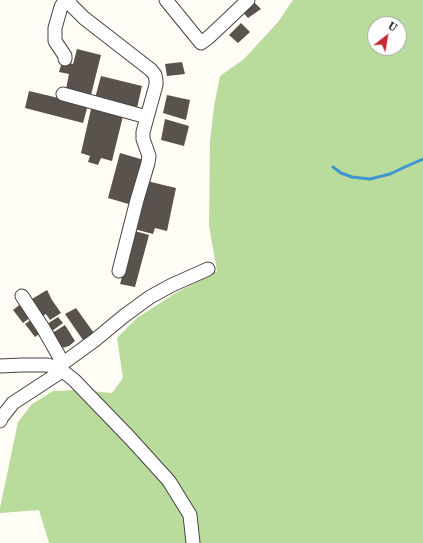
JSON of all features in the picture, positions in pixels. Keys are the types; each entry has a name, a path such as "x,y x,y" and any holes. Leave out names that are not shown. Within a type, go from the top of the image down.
{"street":[{"path":"65,0 61,7 55,28 56,41 65,56 65,59"},
{"path":"69,0 71,5 84,18 146,66 155,75 156,85 143,132 143,139 149,156 148,163 119,271"},
{"path":"166,0 201,43 248,0"},
{"path":"64,94 147,117"},
{"path":"0,421 13,403 150,297 172,285 208,269"},
{"path":"22,296 59,356 60,368"},
{"path":"1,367 48,365 60,368 74,380 169,481 190,515 193,543"}],"green space":[{"path":"293,0 423,0 423,543 49,543 39,510 0,513 18,422 32,404 53,391 80,390 112,393 123,378 117,338 137,318 174,294 217,271 209,226 210,141 214,106 220,76 244,59 278,22"}],"building":[{"path":"252,0 261,9 248,18 240,9"},
{"path":"241,23 250,32 238,43 229,35"},
{"path":"77,49 101,55 91,95 66,89 69,74 59,72 62,62 73,64"},
{"path":"182,62 185,74 167,76 165,64"},
{"path":"101,76 142,86 137,108 95,98"},
{"path":"29,91 88,105 83,123 25,108"},
{"path":"167,95 190,100 186,120 163,113"},
{"path":"91,109 123,116 112,161 101,158 98,165 88,162 90,156 81,153"},
{"path":"165,119 189,126 184,146 161,140"},
{"path":"120,153 144,160 132,205 108,198"},
{"path":"147,181 176,188 167,231 155,228 153,234 134,229"},
{"path":"135,231 149,235 135,287 120,284"},
{"path":"47,290 61,313 50,320 46,314 43,316 32,299"},
{"path":"23,302 32,316 23,323 13,310"},
{"path":"76,308 96,336 85,343 65,314"},
{"path":"58,317 63,323 52,331 47,324"},
{"path":"34,318 43,331 35,337 25,324"},
{"path":"65,325 75,341 69,346 62,348 58,342 49,335"}],"waterway":[{"path":"333,167 341,173 352,177 370,179 390,174 423,159"}]}
